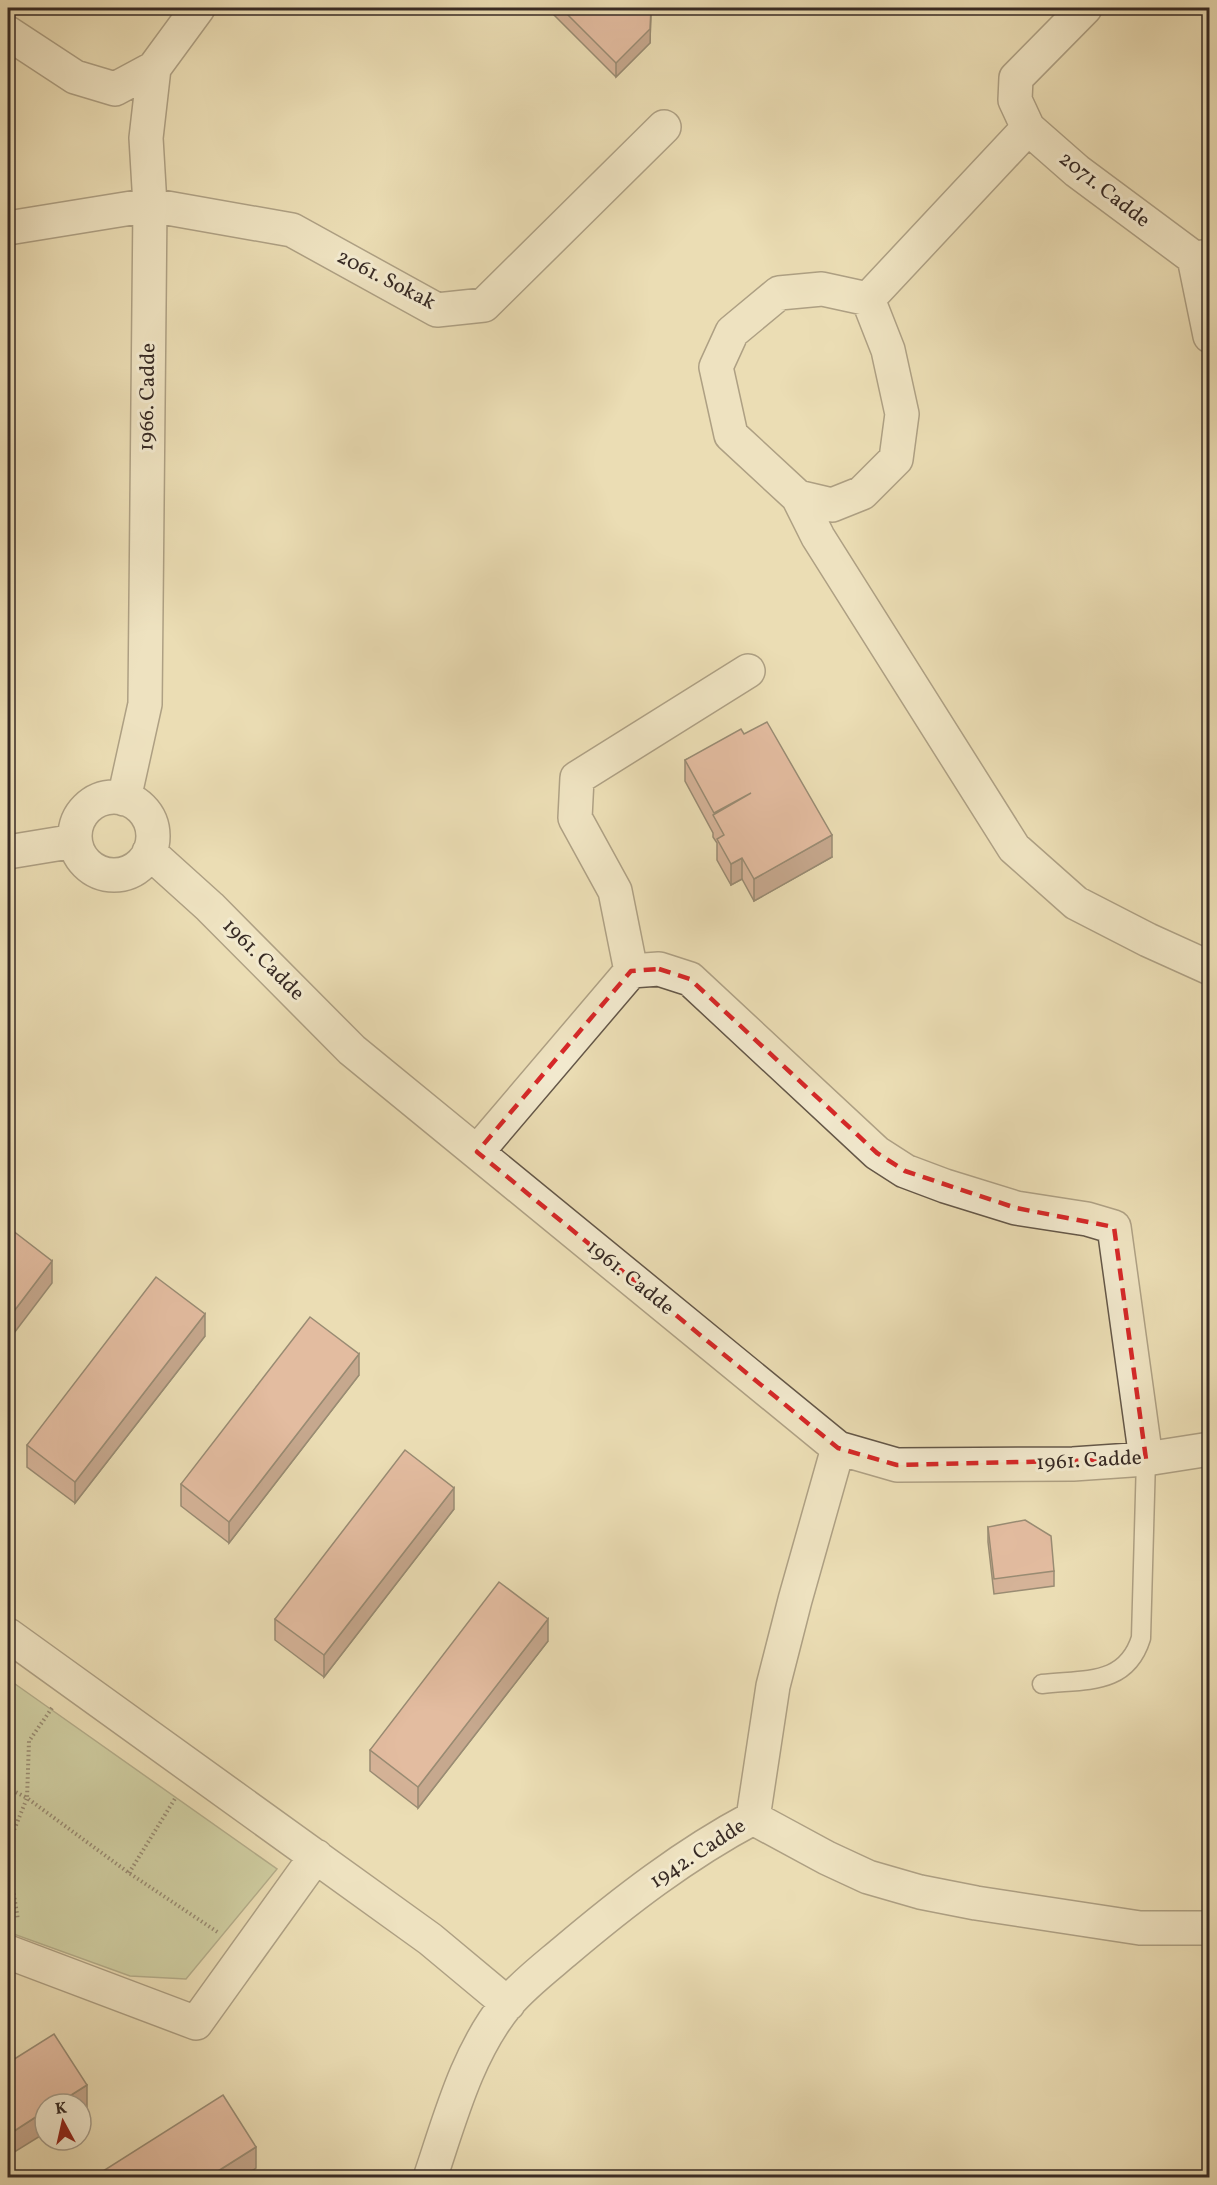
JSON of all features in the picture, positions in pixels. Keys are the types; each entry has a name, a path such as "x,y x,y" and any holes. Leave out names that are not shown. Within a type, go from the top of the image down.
{"street":[{"name":"1966. Cadde","path":"124,799 145,704 150,205 146,138 154,68 198,8"},
{"path":"868,299 1021,114 1016,78 1085,8"},
{"path":"8,33 75,77 115,89 154,68"},
{"name":"2071. Cadde","path":"1021,114 1077,171 1202,257"},
{"name":"2061. Sokak","path":"8,228 150,205 292,230 437,310 484,305 664,127"},
{"path":"1202,257 1209,336"},
{"path":"868,299 822,289 779,293 732,332 716,367 731,435 798,497 818,537 1014,848 1076,903 1209,968"},
{"path":"798,497 832,505 862,493 896,459 902,414 888,350 868,299"},
{"path":"632,971 615,891 575,818 578,778 748,670"},
{"path":"112,797 124,799 136,805 146,814 153,839 142,863 120,874 107,874 95,870 78,853 75,841 76,828 80,816 99,800 112,797"},
{"path":"8,852 75,841"},
{"name":"1961. Cadde","path":"149,852 210,907 352,1050 838,1448 897,1465 1073,1464 1146,1459 1209,1449"},
{"path":"477,1152 632,971 659,969 690,979 877,1153 905,1171 1016,1208 1087,1219 1113,1227 1146,1459"},
{"path":"753,1818 773,1686 838,1448"},
{"path":"8,1635 430,1939 508,2004"},
{"name":"1942. Cadde","path":"430,2178 464,2081 483,2041 508,2004 550,1964 603,1919 714,1839 753,1818 827,1858 868,1877 920,1892 976,1903 1140,1928 1209,1928"},
{"path":"16,1956 196,2023 316,1856"}],"lane":[{"path":"1042,1684 1112,1675 1128,1663 1137,1651 1141,1638 1146,1459"}],"path":[{"path":"8,1845 27,1798 29,1741 72,1681"},
{"path":"129,1873 193,1768"},
{"path":"8,1788 27,1798 129,1873 248,1952"},
{"path":"8,1858 16,1956"}],"highlighted area":[{"path":"659,969 690,979 877,1153 905,1171 1016,1208 1114,1227 1146,1459 897,1465 838,1448 477,1152 631,971"}],"green space":[{"path":"8,1679 277,1869 186,1979 130,1976 8,1932"}],"building":[{"path":"561,8 651,8 650,29 616,63"},
{"path":"767,722 832,835 754,879 742,858 731,864 717,839 724,835 713,815 751,793 714,813 685,760 741,729 744,734"},
{"path":"8,1227 52,1261 8,1319"},
{"path":"156,1277 205,1314 75,1482 27,1445"},
{"path":"310,1317 359,1354 229,1522 181,1484"},
{"path":"405,1450 454,1488 324,1655 275,1619"},
{"path":"1025,1520 1051,1536 1054,1571 994,1579 988,1527"},
{"path":"499,1582 548,1619 418,1787 370,1750"},
{"path":"54,2034 87,2085 76,2092 33,2092 33,2119 8,2135 8,2063"},
{"path":"223,2095 256,2147 207,2178 92,2178"}]}
